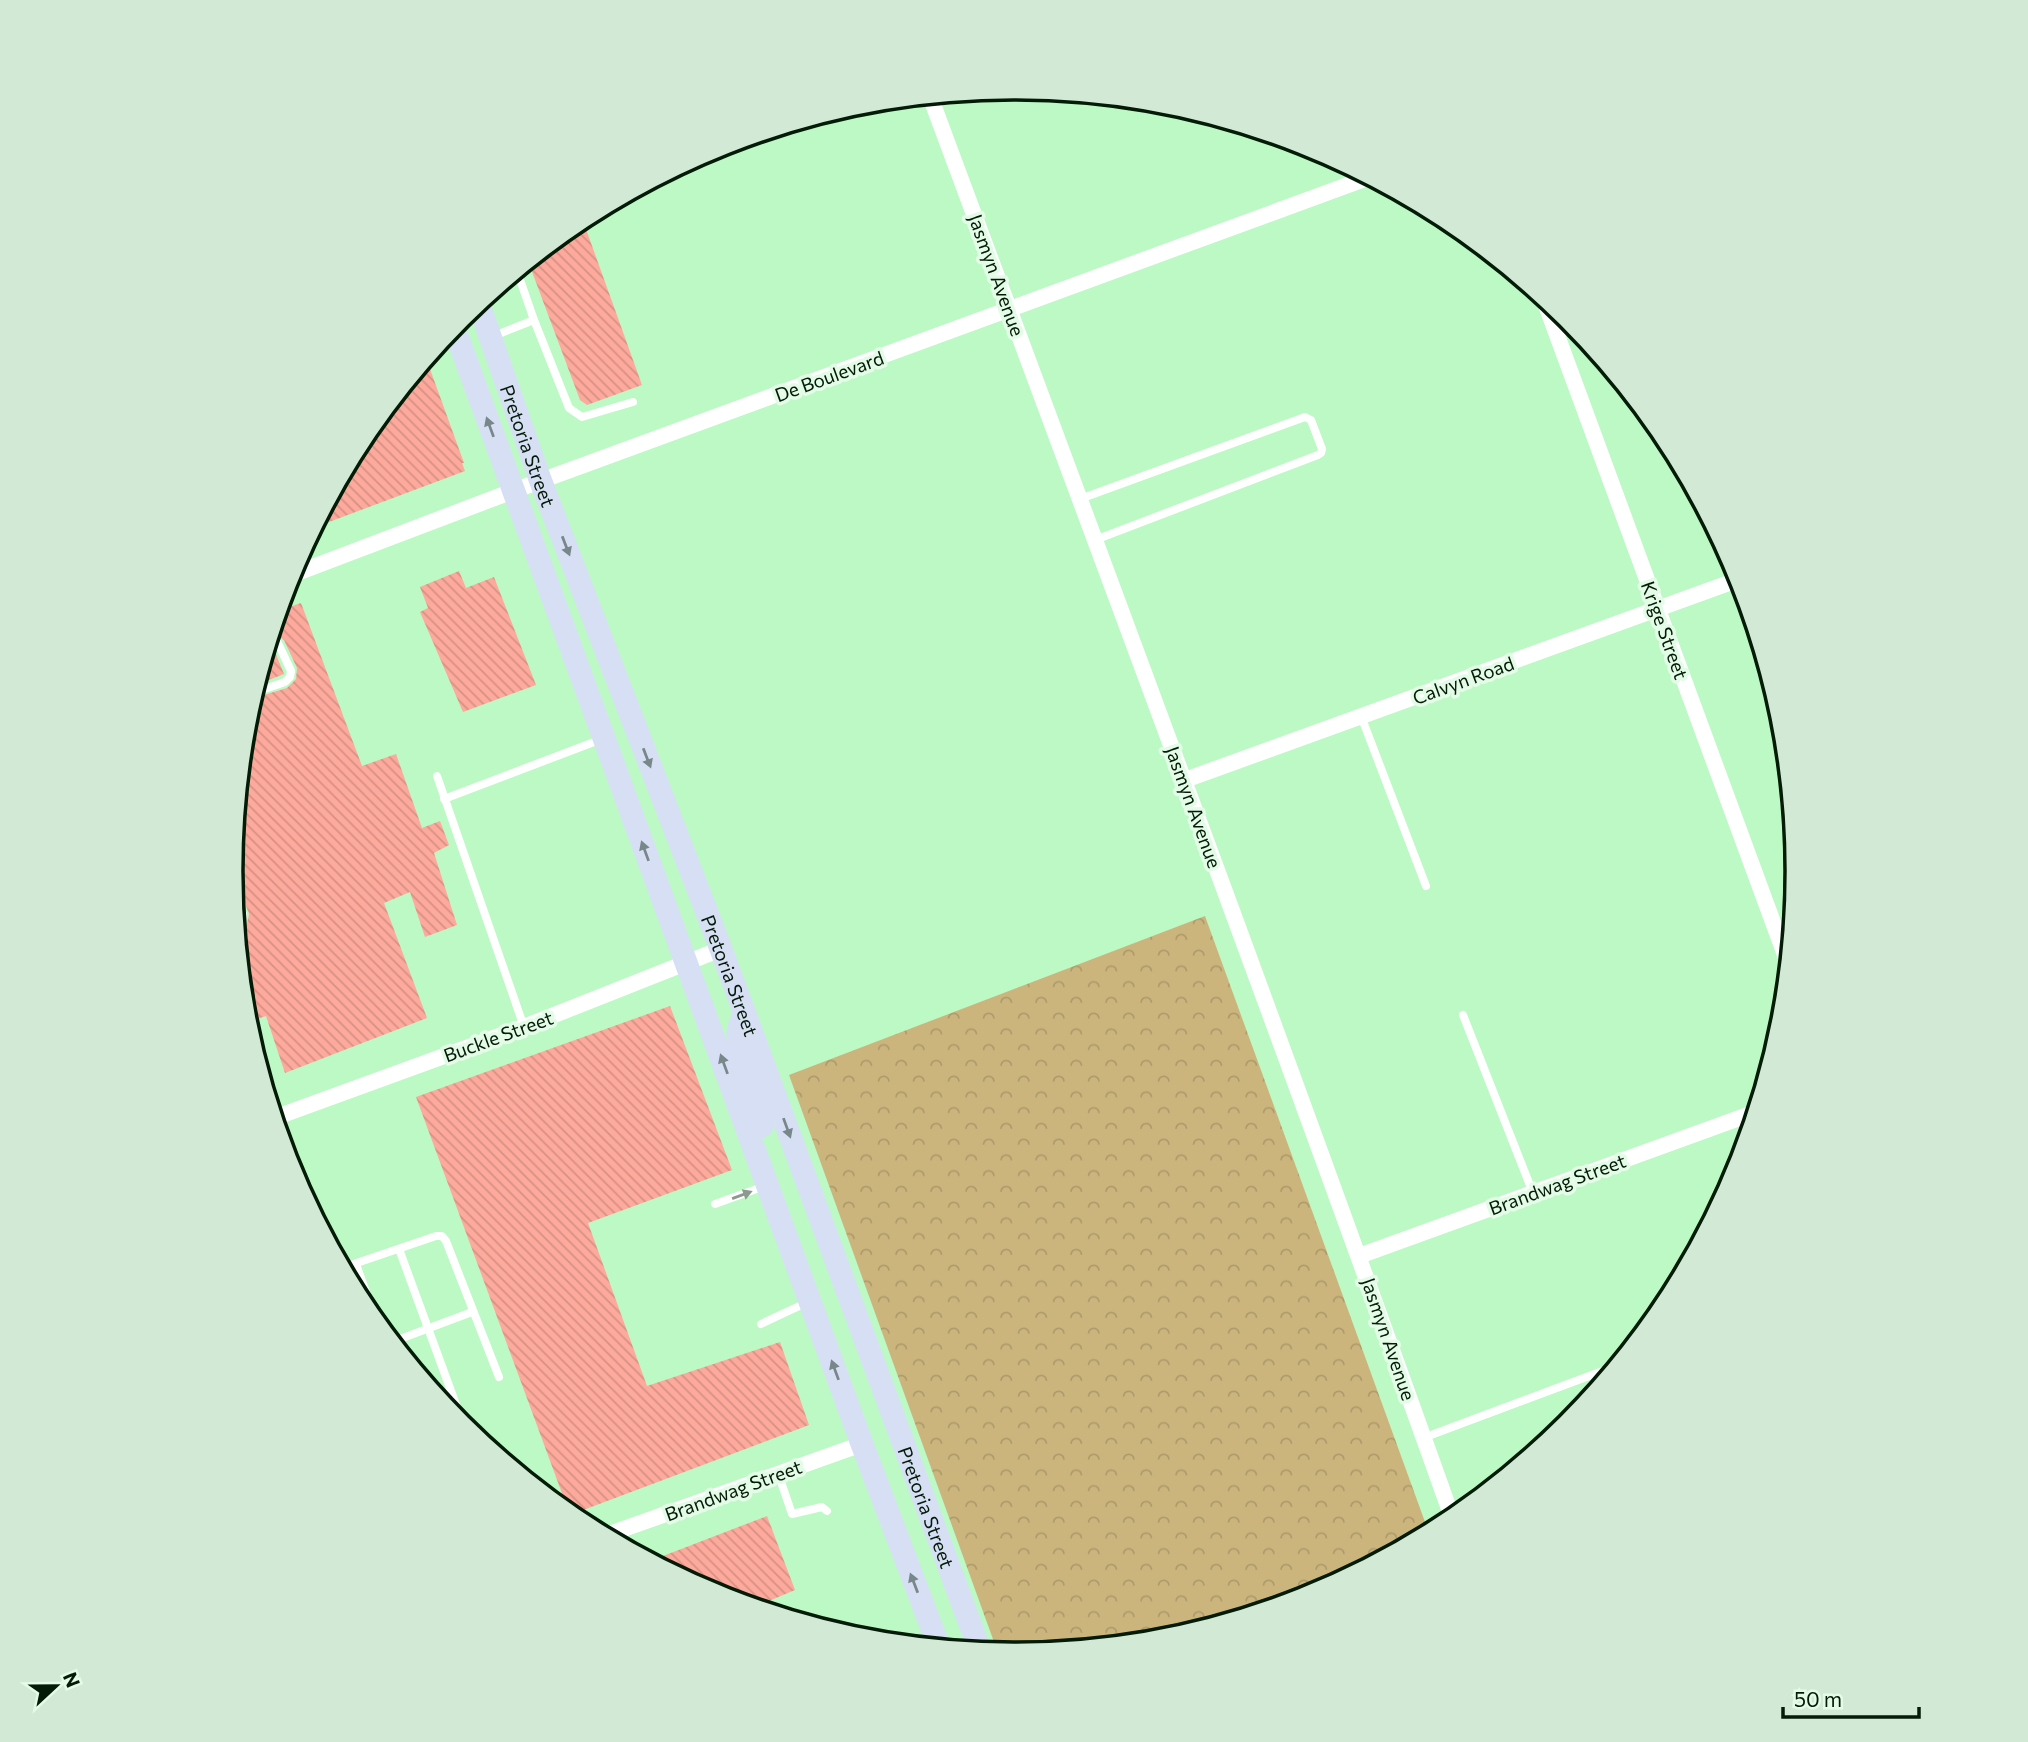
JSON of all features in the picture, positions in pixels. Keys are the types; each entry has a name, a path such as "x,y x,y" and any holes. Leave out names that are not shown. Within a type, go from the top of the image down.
{"main road":[{"name":"Pretoria Street","path":"482,313 541,482 721,949 976,1641"},
{"name":"Pretoria Street","path":"458,338 862,1444 936,1638"},
{"path":"744,1011 738,1032 738,1049 762,1127 816,1273 817,1293 810,1301"}],"street":[{"name":"Jasmyn Avenue","path":"933,104 1185,780 1449,1507"},
{"name":"De Boulevard","path":"304,570 1359,181"},
{"name":"Krige Street","path":"1551,318 1782,946"},
{"name":"Calvyn Road","path":"1185,780 1730,583"},
{"name":"Buckle Street","path":"283,1115 524,1027 721,949"},
{"name":"Brandwag Street","path":"1359,1256 1745,1116"},
{"name":"Brandwag Street","path":"616,1532 862,1444"}],"lane":[{"path":"520,279 569,408 582,416 633,402"},
{"path":"491,337 534,320"},
{"path":"1080,499 1305,417 1311,419 1322,449 1318,455 1096,540"},
{"path":"265,689 285,682 290,677 291,671 278,643"},
{"path":"1361,716 1426,886"},
{"path":"444,799 604,738"},
{"path":"437,776 524,1027"},
{"path":"1463,1015 1533,1193"},
{"path":"715,1204 768,1185"},
{"path":"351,1265 442,1236 499,1377"},
{"path":"399,1248 455,1401"},
{"path":"356,1264 363,1283"},
{"path":"761,1324 810,1301"},
{"path":"400,1339 472,1312"},
{"path":"1423,1438 1601,1372"},
{"path":"778,1473 792,1514 822,1507 827,1511"}],"green space":[{"path":"1205,916 1425,1523 1355,1563 1309,1584 1214,1616 1115,1636 1064,1641 994,1642 789,1075"}],"building":[{"path":"586,230 642,385 587,405 580,400 531,270"},
{"path":"429,368 465,471 326,523 348,483 402,401"},
{"path":"459,571 466,588 494,577 536,685 463,712 420,612 428,608 420,587"},
{"path":"301,603 362,766 396,754 422,828 440,821 449,845 434,853 457,925 425,937 410,892 384,903 427,1018 285,1073 266,1016 258,1019 249,972 244,926 249,914 244,900 243,871 249,770 264,695 287,688 296,679 297,668 280,636 290,607"},
{"path":"275,652 284,674 267,681"},
{"path":"670,1006 732,1170 588,1223 647,1386 780,1342 809,1425 583,1510 563,1496 416,1097"},
{"path":"767,1516 795,1590 768,1602 719,1584 663,1556"}]}
